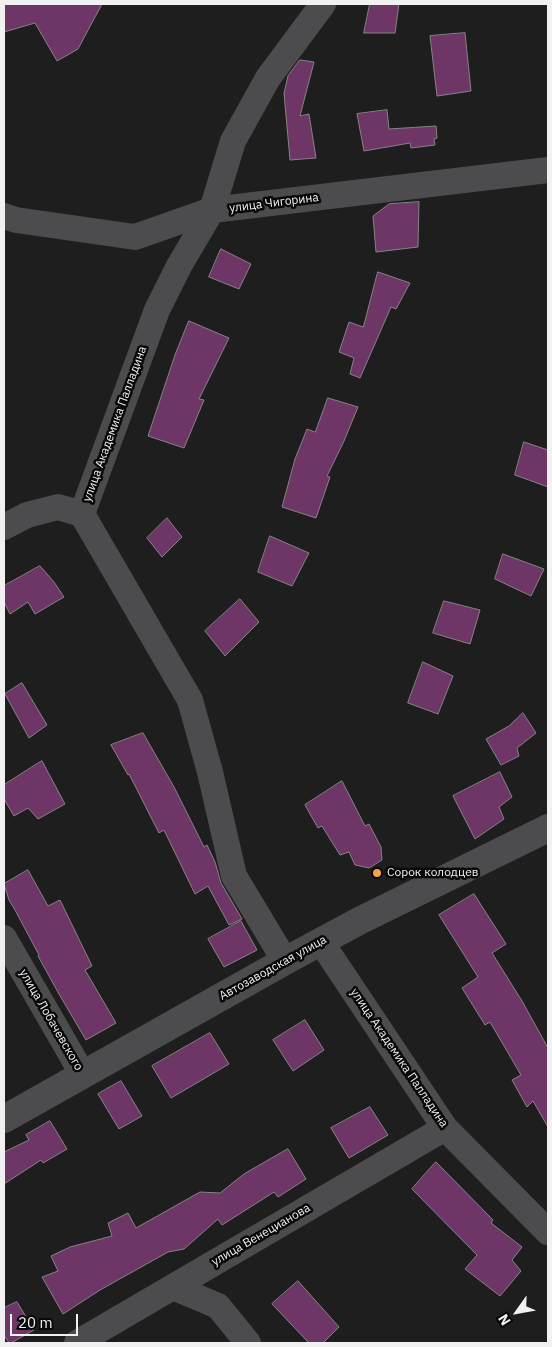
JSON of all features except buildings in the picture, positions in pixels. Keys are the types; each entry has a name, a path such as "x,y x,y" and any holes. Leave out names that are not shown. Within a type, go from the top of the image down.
{"street":[{"name":"улица Академика Палладина","path":"285,961 234,876 210,772 190,700 82,514 157,310 179,266 212,210 233,141 268,78 323,4"},
{"name":"улица Чигорина","path":"4,216 16,220 135,237 212,210 548,170"},
{"path":"4,527 26,515 58,507 82,514"},
{"name":"Автозаводская улица","path":"4,1119 359,921 548,828"},
{"name":"улица Лобачевского","path":"4,938 83,1075"},
{"name":"улица Академика Палладина","path":"321,942 446,1128 548,1232"},
{"name":"улица Венецианова","path":"77,1343 446,1128"},
{"path":"173,1287 218,1306 248,1343"}],"place":[{"name":"Сорок колодцев","path":"377,873"}]}
